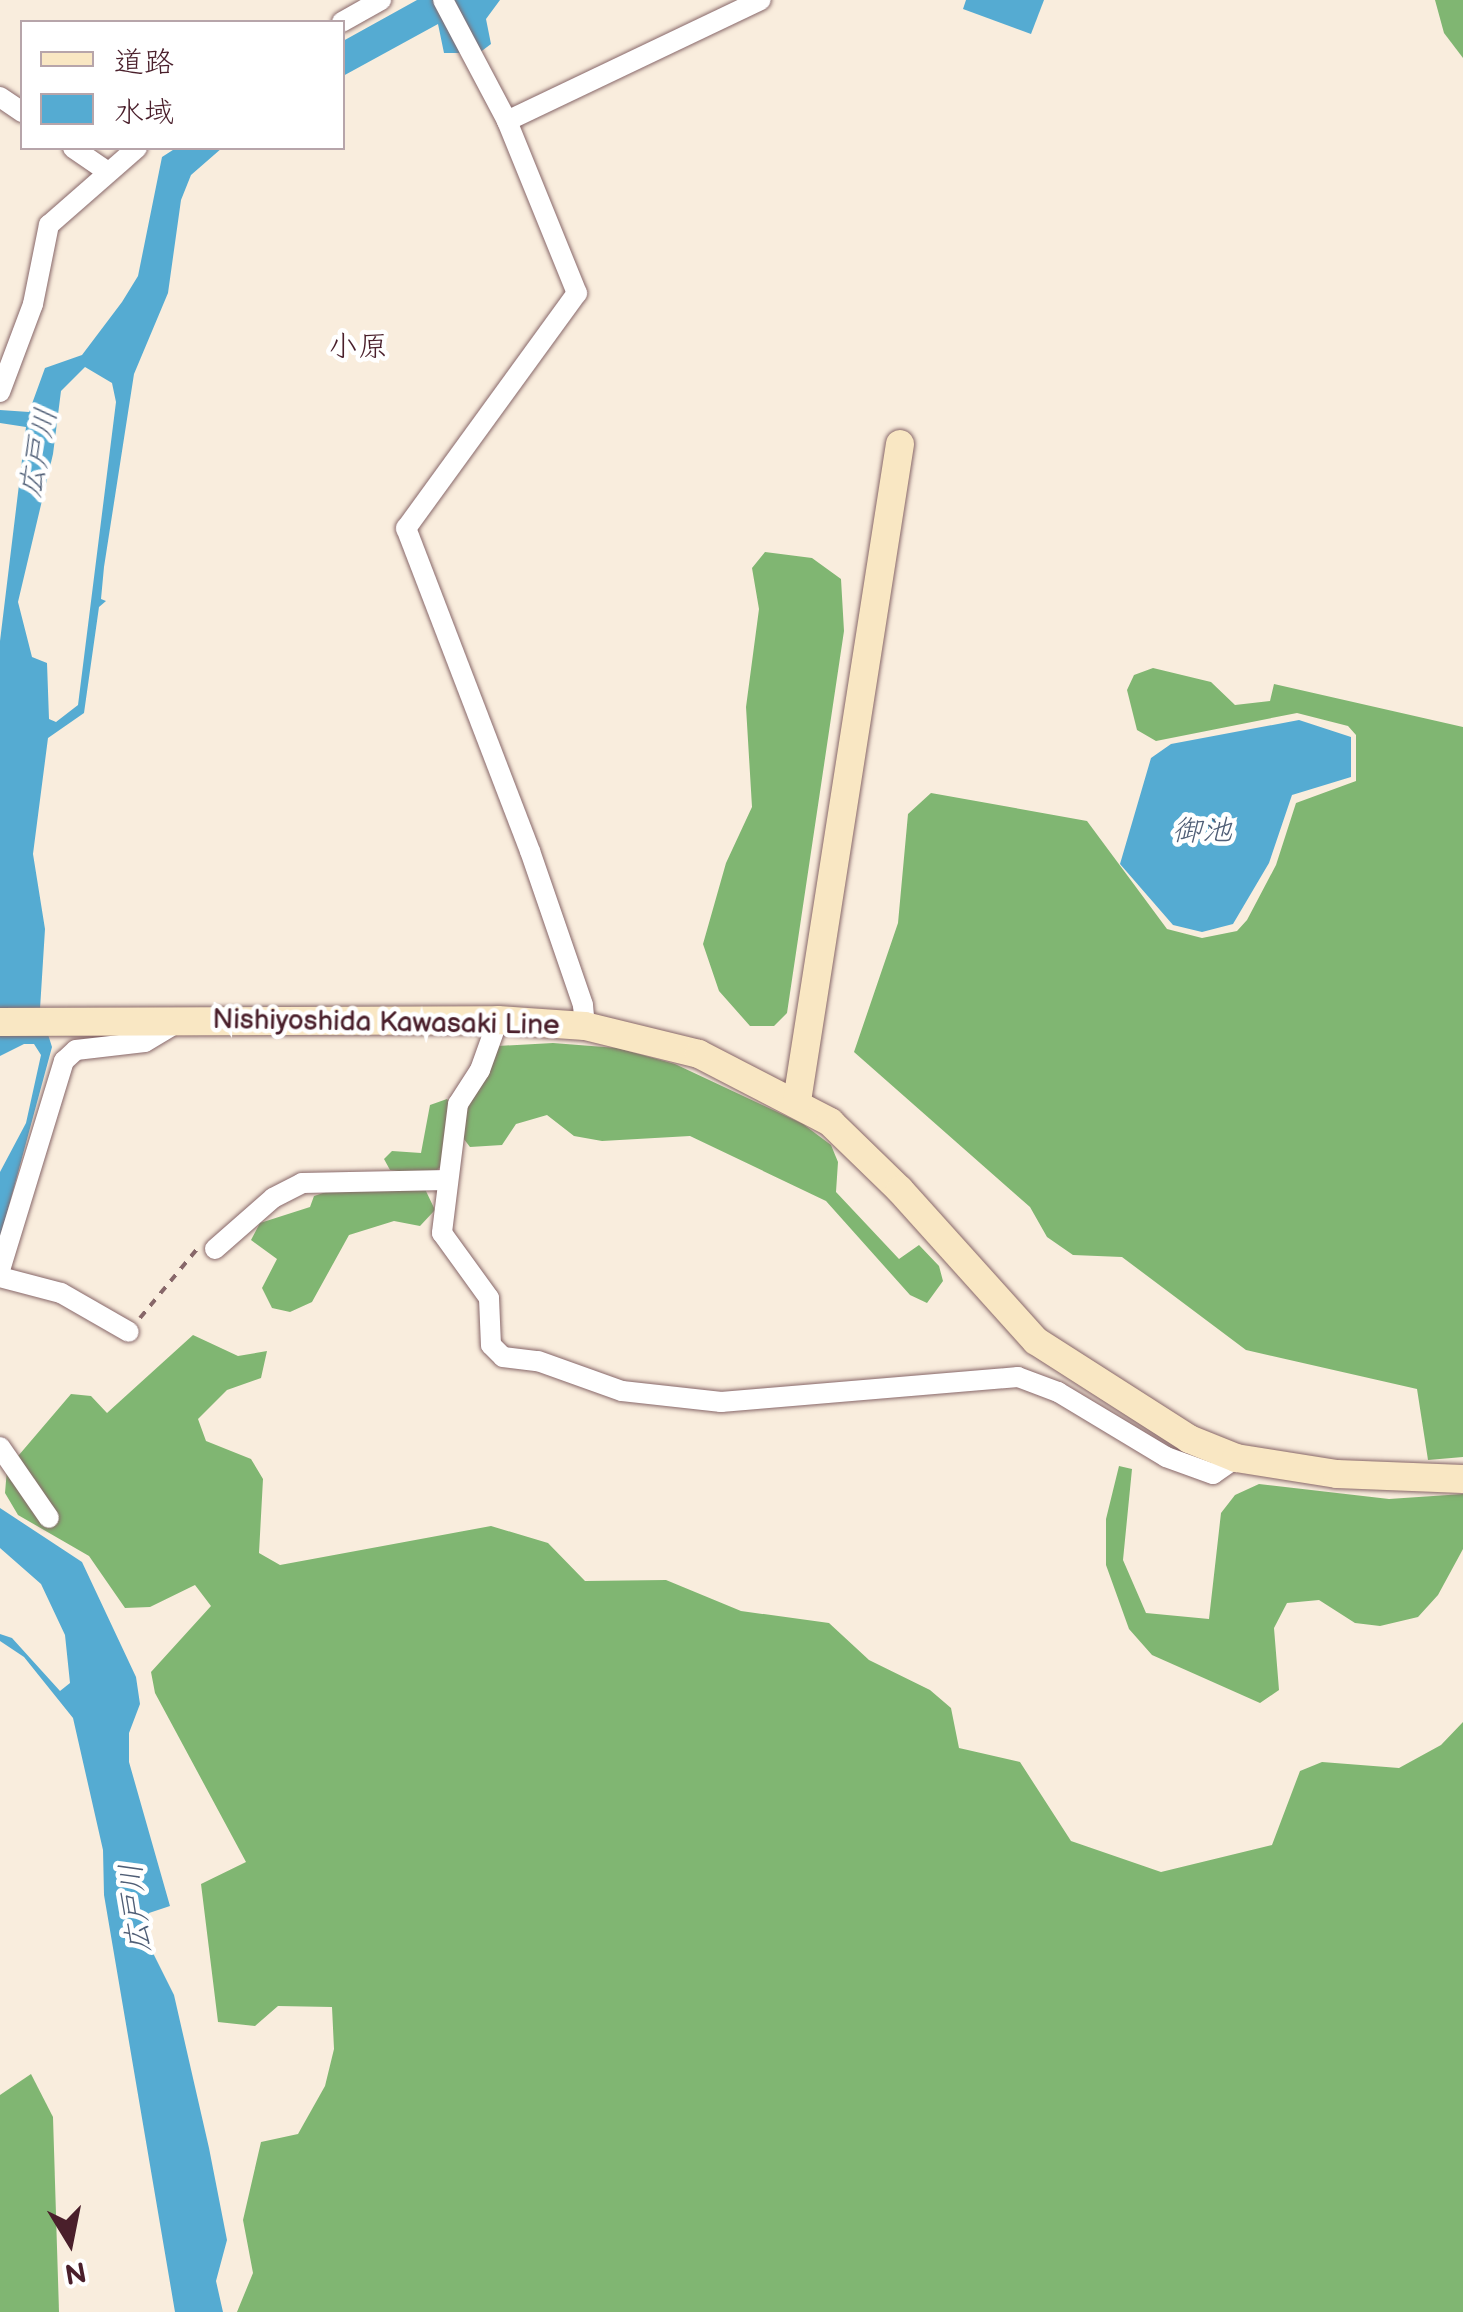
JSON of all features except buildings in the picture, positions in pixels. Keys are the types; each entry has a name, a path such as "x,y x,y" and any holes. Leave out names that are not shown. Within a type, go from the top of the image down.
{"main road":[{"path":"798,1102 900,444"},
{"name":"Nishiyoshida Kawasaki Line","path":"0,1022 498,1020 584,1026 699,1054 798,1102 880,1168 1036,1341 1189,1439 1236,1458 1337,1474 1463,1479"}],"street":[{"path":"345,20 381,0"},
{"path":"443,0 508,121 577,293 406,528 530,851 583,1005 584,1026"},
{"path":"508,121 761,0"},
{"path":"77,150 108,172"},
{"path":"0,392 33,304 49,225 135,150"},
{"path":"498,1020 480,1070 458,1104 442,1232 489,1298 491,1345 502,1357 538,1361 622,1391 720,1402 1018,1377 1058,1392 1166,1457 1213,1474 1236,1458"},
{"path":"130,1332 61,1293 0,1274 64,1061 76,1050 145,1042 180,1021"},
{"path":"215,1248 272,1198 302,1182 446,1180"},
{"path":"0,1447 49,1518"}],"path":[{"path":"130,1332 187,1256 204,1244 215,1248"}],"green space":[{"path":"1435,0 1463,0 1463,58 1444,33"},
{"path":"765,552 812,558 841,579 844,631 787,1013 774,1026 750,1026 719,991 703,944 726,863 752,807 746,707 759,609 752,568"},
{"path":"1153,668 1211,682 1235,705 1270,701 1274,684 1463,727 1463,1457 1428,1460 1417,1389 1246,1350 1122,1257 1073,1255 1047,1237 1030,1207 854,1052 898,923 908,814 931,793 1087,821 1167,929 1202,938 1237,931 1247,920 1276,865 1296,803 1356,781 1356,735 1348,726 1297,713 1156,741 1137,730 1127,690 1134,675"},
{"path":"553,1043 617,1048 675,1064 803,1124 831,1145 838,1162 836,1192 899,1259 919,1245 939,1266 943,1281 927,1303 910,1295 826,1201 690,1136 602,1141 574,1136 547,1115 516,1124 502,1145 470,1147 460,1134 464,1109 498,1046"},
{"path":"447,1099 452,1106 443,1164 432,1175 390,1170 384,1159 392,1151 421,1153 430,1105"},
{"path":"425,1189 435,1210 420,1226 394,1221 349,1235 312,1302 290,1312 272,1308 262,1288 277,1259 251,1240 260,1223 310,1207 314,1196 332,1190"},
{"path":"193,1335 238,1356 267,1351 261,1378 227,1390 198,1419 206,1441 251,1459 263,1479 259,1553 280,1565 491,1526 548,1543 585,1581 666,1580 741,1611 829,1623 869,1660 930,1690 951,1708 959,1748 1020,1762 1071,1841 1161,1872 1272,1845 1300,1771 1322,1762 1399,1768 1441,1745 1463,1722 1463,2312 237,2312 253,2273 243,2220 261,2142 298,2134 325,2086 334,2049 332,2007 278,2006 255,2026 218,2022 201,1884 246,1862 155,1693 151,1672 211,1606 195,1585 150,1607 125,1608 89,1556 18,1515 5,1493 7,1469 71,1394 91,1396 107,1413"},
{"path":"1119,1466 1132,1469 1123,1560 1146,1613 1209,1619 1221,1513 1235,1495 1259,1484 1389,1499 1463,1494 1463,1549 1438,1595 1418,1617 1380,1626 1355,1623 1319,1600 1287,1603 1274,1628 1279,1690 1260,1703 1152,1655 1129,1629 1106,1565 1106,1519"},
{"path":"31,2074 53,2117 59,2312 0,2312 0,2095"}],"water":[{"path":"417,0 500,0 486,19 491,44 479,53 444,53 438,24 345,75 345,40"},
{"path":"966,0 1044,0 1031,34 963,9"},
{"name":"広戸川","path":"173,150 220,150 191,175 181,200 168,293 134,374 104,567 101,599 106,601 99,607 84,713 48,738 33,854 45,929 40,1009 52,1047 0,1239 0,1172 26,1123 41,1055 34,1044 24,1044 0,1056 0,641 26,427 0,423 0,410 29,412 45,368 82,355 138,276 162,157","holes":["85,367 112,383 116,402 78,705 56,722 49,719 47,663 32,657 18,602 53,454 61,391"]},
{"name":"御池","path":"1299,720 1351,737 1351,777 1292,795 1269,863 1233,924 1202,932 1173,925 1120,864 1151,758 1171,744"},
{"name":"広戸川","path":"0,1508 82,1562 136,1677 140,1704 129,1733 129,1762 170,1906 149,1913 145,1937 174,1995 209,2148 227,2240 216,2281 223,2312 175,2312 104,1895 103,1850 73,1718 24,1657 0,1641 0,1634 12,1638 60,1691 70,1683 65,1635 41,1584 0,1548"}],"district":[{"name":"小原","path":"358,347"}]}
